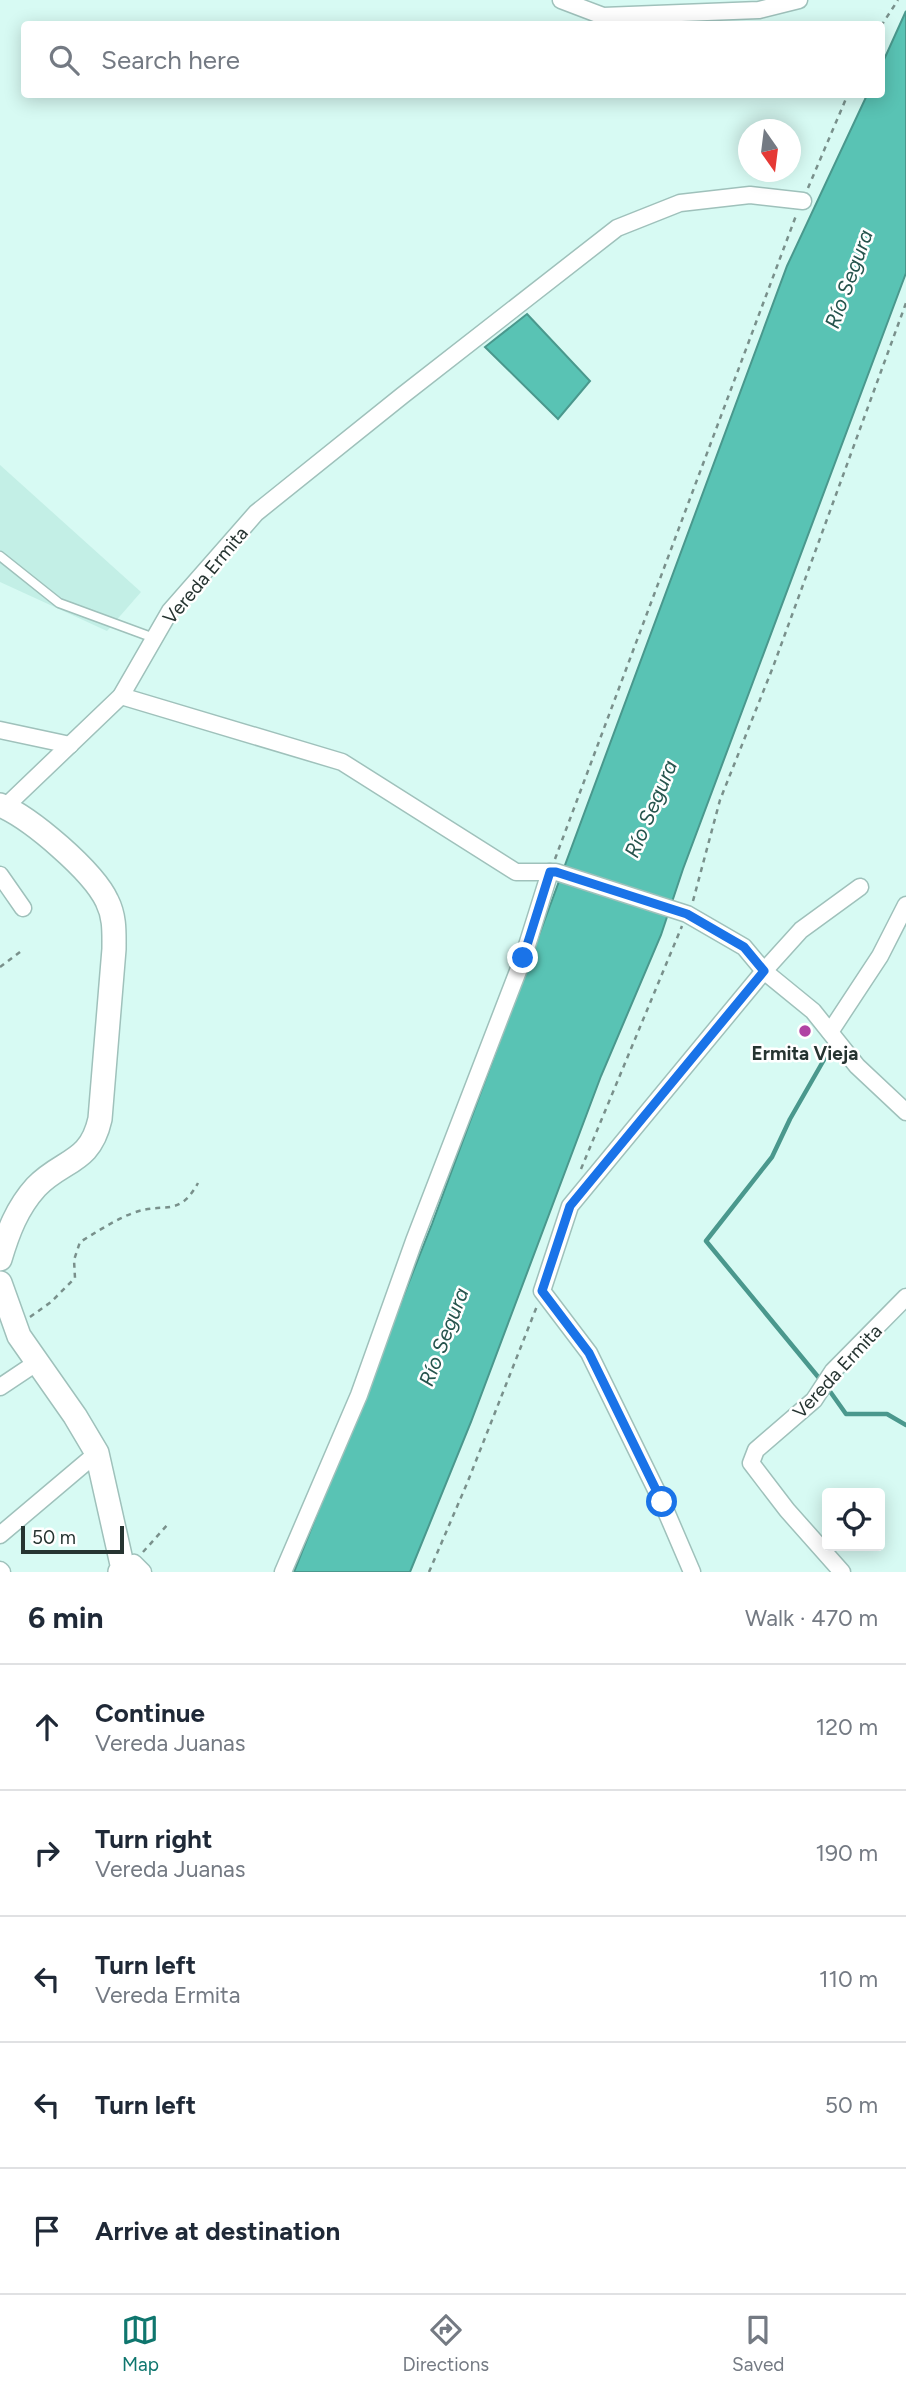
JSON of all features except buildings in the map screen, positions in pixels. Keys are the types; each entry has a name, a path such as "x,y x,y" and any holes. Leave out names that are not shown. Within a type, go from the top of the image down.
{"main road":[{"path":"0,1259 18,1209 38,1185 83,1155 96,1137 100,1119 114,949 114,921 100,888 32,824 2,806"},
{"path":"0,1283 9,1330 75,1416 97,1453 130,1569"}],"street":[{"path":"561,0 603,16 759,10 799,0"},
{"name":"Vereda Ermita","path":"2,806 121,696 170,611 257,513 617,228 680,204 750,195 803,201"},
{"path":"121,696 342,762 516,872 553,872 687,914 744,947 764,971 813,1011 857,1066 906,1112"},
{"path":"0,730 70,745"},
{"path":"283,1572 359,1395 553,872"},
{"path":"0,875 23,908"},
{"path":"692,1572 662,1502 589,1353 542,1291 570,1206 801,930 860,887"},
{"path":"830,1032 880,956 906,905"},
{"name":"Vereda Ermita","path":"842,1572 787,1510 751,1463 756,1451 814,1401 833,1371 906,1297"},
{"path":"0,1387 36,1363"},
{"path":"0,1535 97,1453"}],"lane":[{"path":"0,556 59,603 155,638"}],"path":[{"path":"884,21 898,0"},
{"path":"553,872 803,201 846,98"},
{"path":"687,914 693,904 720,800 773,667 906,303"},
{"path":"0,967 24,949"},
{"path":"9,1330 51,1302 75,1278 74,1260 80,1242 135,1212 179,1206 190,1198 198,1183"},
{"path":"130,1569 169,1523"}],"shaded area":[{"path":"0,465 141,592 107,631 0,582"}],"water":[{"name":"Río Segura","path":"906,11 906,273 683,869 661,935 601,1076 471,1422 410,1572 294,1572 432,1224 787,266 866,98 885,98 885,57"},
{"path":"527,314 590,381 558,419 485,347"}],"waterway":[{"path":"819,1378 706,1241 772,1157 790,1119 833,1044"},
{"path":"829,1390 846,1414 887,1414 906,1425"}],"place":[{"name":"Ermita Vieja","path":"805,1031"}],"route":[{"path":"523,958 550,872 556,872 687,914 744,947 764,971 570,1206 542,1291 589,1353 662,1502"}]}
